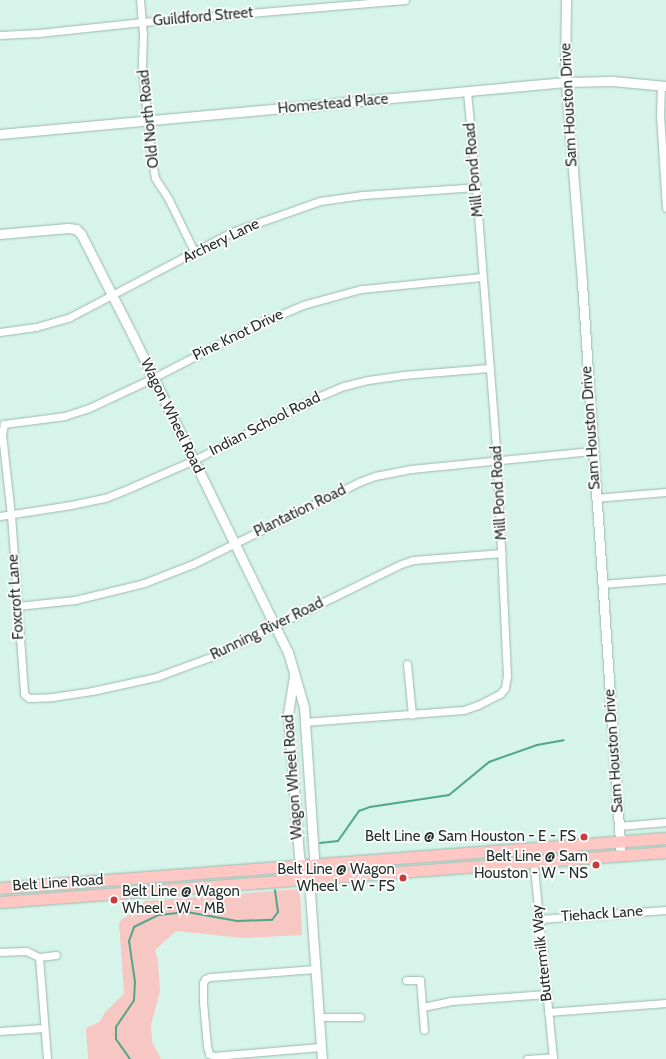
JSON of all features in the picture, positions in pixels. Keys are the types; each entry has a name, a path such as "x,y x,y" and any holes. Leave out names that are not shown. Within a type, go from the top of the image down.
{"main road":[{"name":"Belt Line Road","path":"0,888 666,838"},
{"name":"Belt Line Road","path":"0,902 666,852"},
{"path":"416,857 417,871"},
{"path":"80,882 81,896"},
{"path":"19,886 20,901"}],"street":[{"name":"Old North Road","path":"140,0 142,22 142,68 155,178 168,198 195,253"},
{"name":"Guildford Street","path":"0,35 40,33 142,22 405,0"},
{"name":"Sam Houston Drive","path":"566,0 564,50 566,82 621,856"},
{"name":"Homestead Place","path":"0,134 566,82 612,81 663,86"},
{"path":"663,86 660,115 666,208"},
{"name":"Mill Pond Road","path":"304,722 464,710 478,706 500,694 505,688 507,676 497,460 476,187 467,92"},
{"name":"Archery Lane","path":"0,332 50,324 70,317 195,253 232,232 320,201 363,195 476,187"},
{"name":"Wagon Wheel Road","path":"0,234 68,228 76,229 86,243 288,652 304,707 314,864 309,879 322,1059"},
{"name":"Pine Knot Drive","path":"4,424 65,416 89,408 153,378 254,326 309,303 361,289 482,277"},
{"name":"Indian School Road","path":"0,516 44,511 105,498 194,460 320,396 344,386 368,380 489,368"},
{"name":"Foxcroft Lane","path":"4,424 2,434 11,515 24,694 29,698"},
{"name":"Plantation Road","path":"17,606 75,600 126,589 182,568 359,482 375,476 412,469 593,451"},
{"path":"595,498 666,492"},
{"name":"Running River Road","path":"29,698 92,691 150,678 207,658 276,626 380,573 413,560 502,553"},
{"path":"602,584 666,579"},
{"path":"407,664 412,715"},
{"name":"Wagon Wheel Road","path":"294,674 288,704 289,724 301,865 309,879"},
{"path":"289,724 304,722"},
{"path":"296,819 312,818"},
{"path":"619,826 666,822"},
{"name":"Buttermilk Way","path":"532,848 553,1058"},
{"name":"Tiehack Lane","path":"539,919 666,910"},
{"path":"0,952 26,951 40,957 56,955"},
{"path":"40,957 47,1059"},
{"path":"315,969 218,976 205,979 202,988 209,1054 214,1056 321,1047"},
{"path":"406,980 420,980 424,1030"},
{"path":"423,1007 452,1001 546,994"},
{"path":"548,1012 666,1003"},
{"path":"319,1018 360,1017"},
{"path":"0,1031 44,1028"},
{"path":"527,1059 553,1058"}],"shaded area":[{"path":"300,889 302,935 243,938 176,931 155,950 158,961 160,991 151,1025 152,1042 161,1059 88,1059 86,1028 99,1022 106,1011 124,994 119,922 126,916 134,913 145,901"}],"waterway":[{"path":"320,843 338,841 359,811 370,807 449,795 489,762 537,745 564,740"},
{"path":"130,1059 116,1039 116,1027 134,1000 135,982 129,941 134,927 159,915 187,912 237,921 272,920 278,912 275,890"}],"place":[{"name":"Belt Line @ Sam Houston - E - FS","path":"584,837"},
{"name":"Belt Line @ Sam Houston - W - NS","path":"596,865"},
{"name":"Belt Line @ Wagon Wheel - W - FS","path":"403,878"},
{"name":"Belt Line @ Wagon Wheel - W - MB","path":"114,900"}]}
